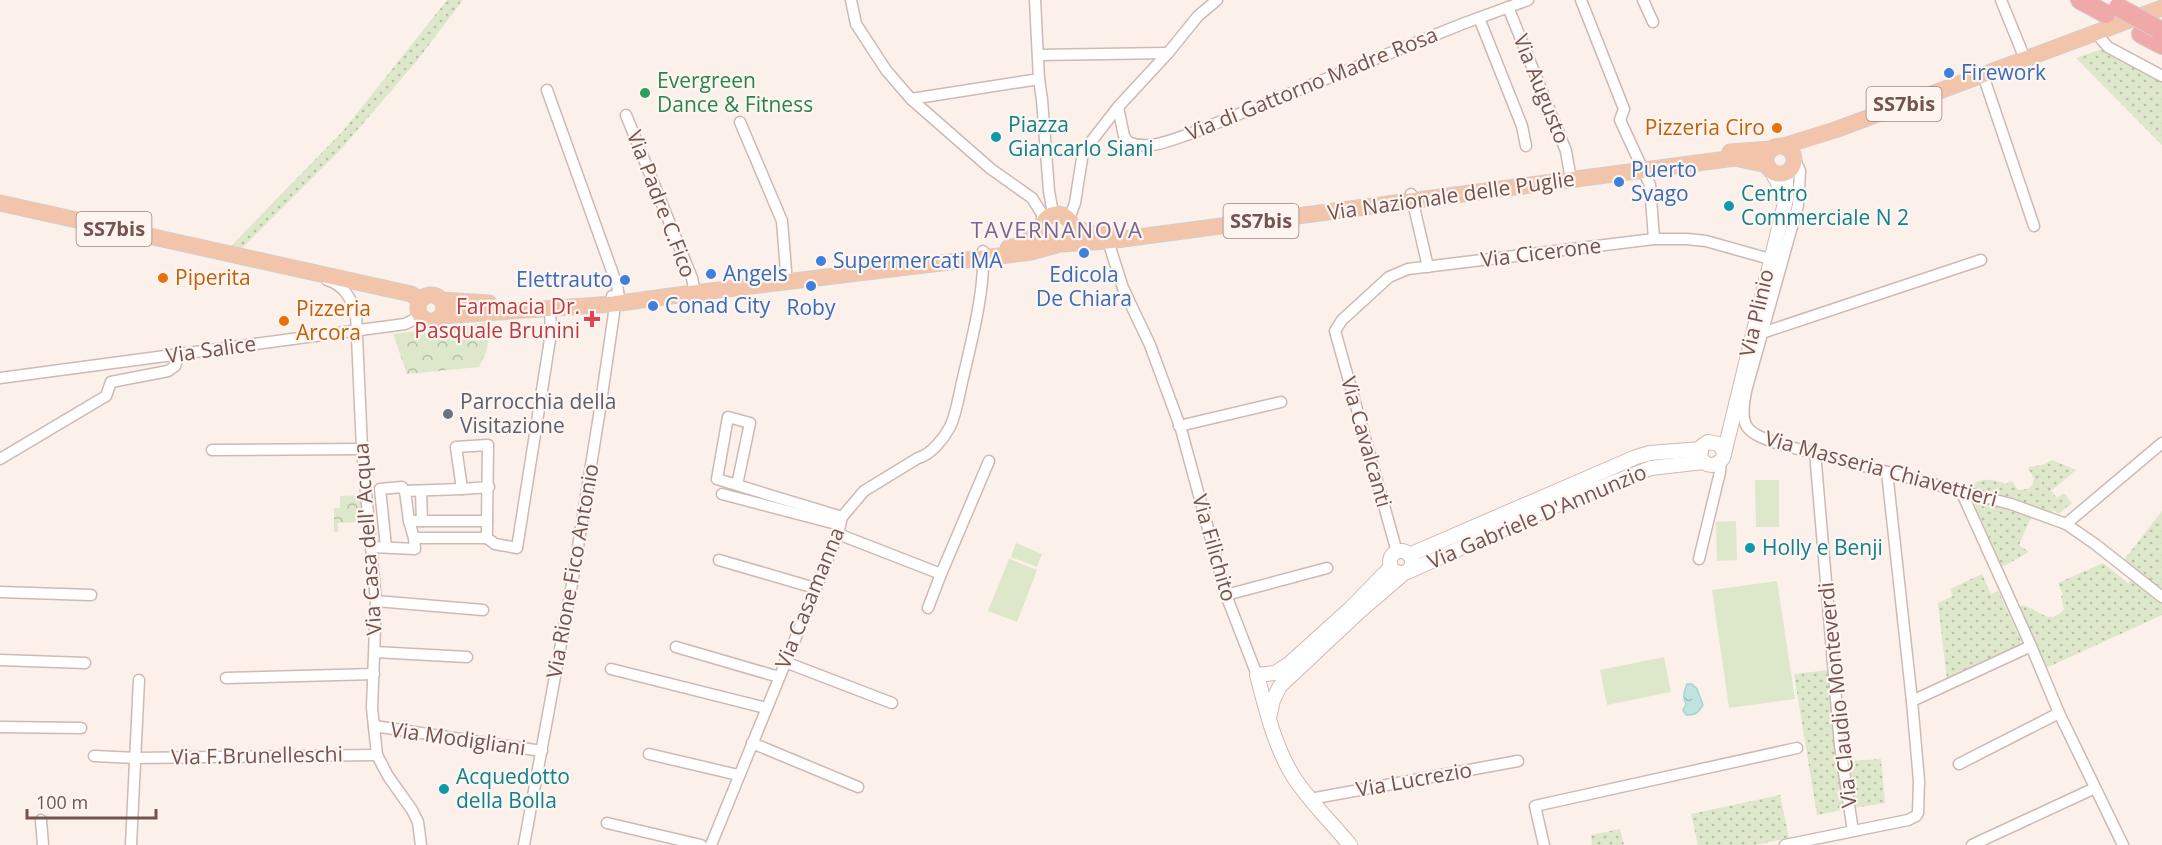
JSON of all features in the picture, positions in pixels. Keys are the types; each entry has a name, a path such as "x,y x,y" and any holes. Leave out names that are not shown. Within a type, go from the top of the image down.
{"highway":[{"path":"2080,0 2110,7 2157,31"}],"main road":[{"name":"Via Nazionale delle Puglie","path":"441,308 550,308 983,254 1031,252 1059,244 1571,177 1727,152 1782,162 1835,130 2026,62 2162,8"},
{"name":"Via Nazionale delle Puglie","path":"1782,162 1805,146 1985,81 2026,62 2101,39 2157,31"},
{"name":"SS7bis","path":"0,203 411,294 421,300 431,295 441,308 431,321 421,316"},
{"path":"1042,228 1045,238 1059,244 1070,238 1071,223 1061,214 1053,214"},
{"name":"SS7bis","path":"1042,228 1046,219 1053,214"},
{"name":"Via Nazionale delle Puglie","path":"1071,223 1107,238"},
{"name":"Via Nazionale delle Puglie","path":"983,254 1016,246 1029,240 1042,228"},
{"path":"421,300 418,307 421,316"},
{"name":"Via Nazionale delle Puglie","path":"441,308 472,303 616,300"}],"street":[{"path":"851,0 856,24 886,70 910,99 991,169 1032,198 1042,214 1042,228"},
{"path":"1035,0 1039,79 1053,214"},
{"path":"1071,223 1083,152 1118,107 1168,53 1198,16 1217,0"},
{"name":"Via di Gattorno Madre Rosa","path":"1118,107 1124,136 1128,142 1145,146 1154,145 1201,129 1528,0"},
{"path":"1581,0 1624,109 1620,120 1650,185 1654,239"},
{"path":"1643,0 1653,22"},
{"path":"2001,0 2026,62"},
{"name":"Via Augusto","path":"1508,7 1566,150 1571,177"},
{"path":"1479,18 1522,126 1526,146"},
{"path":"2101,39 2108,47 2162,76"},
{"path":"1038,55 1168,53"},
{"path":"910,99 1039,79"},
{"path":"1985,81 2034,226"},
{"name":"Via Rione Fico Antonio","path":"524,845 587,491 617,285 547,90"},
{"name":"Via Padre C.Fico","path":"626,115 694,289"},
{"path":"740,122 782,221 787,279"},
{"name":"Via Masseria Chiavettieri","path":"1782,162 1799,190 1798,205 1744,400 1745,424 1755,435 2011,504 2066,524 2162,597"},
{"name":"Via Plinio","path":"1699,559 1720,472 1720,451 1730,427 1786,199 1782,162"},
{"path":"1412,198 1428,267"},
{"name":"Via Filichito","path":"1107,238 1122,288 1150,345 1179,426 1226,595 1257,675 1269,720 1285,762 1310,799 1350,845"},
{"name":"Via Cicerone","path":"1335,331 1342,320 1389,277 1408,269 1654,239 1706,241 1770,259"},
{"name":"Via Casamanna","path":"711,845 840,525 864,491 918,458 926,457 949,429 957,407 969,353 979,299 983,254"},
{"path":"1762,333 1981,260"},
{"name":"Via Casa dell' Acqua","path":"311,272 320,279 337,284 346,292 353,303 356,314 362,449 376,601 372,708 377,755 418,822 421,845"},
{"path":"414,538 487,538 495,544 517,548 551,333 550,308"},
{"name":"Via Salice","path":"0,378 405,324 421,316"},
{"name":"Via Cavalcanti","path":"1335,331 1403,553"},
{"path":"0,459 106,396 111,382 168,371 175,366 179,355"},
{"path":"1179,426 1281,402"},
{"path":"737,485 750,423 728,417 717,479 840,525 940,573"},
{"path":"1705,443 1720,451 1714,465 1702,455 1705,443"},
{"path":"2066,524 2162,443"},
{"path":"462,489 456,447 488,445 487,538"},
{"path":"212,450 362,449"},
{"name":"Via Claudio Monteverdi","path":"1815,452 1840,746 1853,831"},
{"name":"Via Gabriele D'Annunzio","path":"1400,571 1390,561 1392,556 1635,457 1650,453 1702,455"},
{"name":"Via Gabriele D'Annunzio","path":"1257,675 1275,673 1289,664 1350,609 1400,571 1651,468 1702,455"},
{"path":"928,608 940,573 989,461"},
{"path":"1785,845 1908,820 1918,813 1919,781 1912,701 1887,472"},
{"path":"372,547 415,549 408,521 405,492 402,487 380,489 386,547"},
{"path":"405,492 489,487"},
{"path":"421,491 423,521"},
{"path":"1961,491 2059,713 2123,845"},
{"path":"722,494 840,525"},
{"path":"408,521 487,521"},
{"name":"Via Gabriele D'Annunzio","path":"1269,720 1273,700 1280,686 1400,571 1412,566 1403,553"},
{"path":"719,560 815,588"},
{"path":"1226,595 1327,567"},
{"path":"0,592 92,595"},
{"path":"376,601 483,610"},
{"path":"1912,701 2031,646"},
{"path":"676,647 779,676"},
{"path":"375,652 467,657"},
{"path":"0,660 85,663"},
{"path":"785,662 892,703"},
{"path":"612,669 766,708"},
{"path":"226,678 374,674"},
{"path":"131,845 139,680"},
{"path":"1959,764 2059,713"},
{"name":"Via Modigliani","path":"374,726 542,751"},
{"path":"0,727 81,728"},
{"path":"752,742 858,786"},
{"path":"1544,845 1536,806 1797,748"},
{"path":"649,754 738,775"},
{"name":"Via F.Brunelleschi","path":"94,756 136,758 377,755"},
{"name":"Via Lucrezio","path":"1310,799 1518,761"},
{"path":"1972,845 2096,788"},
{"path":"41,820 43,845"},
{"path":"606,823 701,845"}],"green space":[{"path":"447,0 463,0 416,62 341,149 241,249 230,247 343,131"},
{"path":"2102,49 2162,82 2162,145 2076,58"},
{"path":"490,322 487,350 479,367 407,374 393,334"},
{"path":"2052,460 2076,470 2051,491 2057,498 2064,493 2072,503 2058,514 2054,510 2051,513 2043,509 2041,512 1968,489 1976,482 1986,480 2006,484 2012,481 2018,490 2028,489 2033,484 2034,478 2029,467 2042,465"},
{"path":"1755,480 1779,480 1779,527 1756,527"},
{"path":"363,495 363,522 338,523 338,532 334,532 334,508 340,508 340,496"},
{"path":"1972,499 2032,515 2019,545 2029,552 2002,567"},
{"path":"2162,511 2162,592 2124,560"},
{"path":"1736,521 1737,560 1717,561 1716,522"},
{"path":"1016,543 1042,554 1037,567 1011,557"},
{"path":"1009,559 1037,570 1017,622 988,611"},
{"path":"2103,563 2128,583 2133,579 2162,602 2162,615 2046,668 2019,608 2023,605 2045,616 2054,617 2064,609 2061,596 2063,594 2058,583"},
{"path":"1982,574 1991,594 1998,591 2023,645 1947,680 1938,603 1953,596 1950,589"},
{"path":"1777,581 1795,699 1729,708 1712,590"},
{"path":"1664,657 1671,692 1607,705 1600,670"},
{"path":"1829,670 1847,809 1817,815 1794,674"},
{"path":"1881,759 1885,803 1853,808 1848,761"},
{"path":"1780,795 1789,838 1755,845 1698,845 1691,814"},
{"path":"1620,829 1624,845 1592,845 1591,835"}],"water":[{"path":"1687,684 1692,684 1697,689 1703,705 1692,715 1686,715 1683,710 1686,704 1684,694"}],"place":[{"name":"Firework","path":"1949,73"},
{"name":"Evergreen Dance & Fitness","path":"645,93"},
{"name":"Pizzeria Ciro","path":"1777,128"},
{"name":"Piazza Giancarlo Siani","path":"996,137"},
{"name":"Puerto Svago","path":"1619,182"},
{"name":"Centro Commerciale N 2","path":"1729,206"},
{"name":"Edicola De Chiara","path":"1084,253"},
{"name":"Supermercati MA","path":"821,261"},
{"name":"Angels","path":"711,274"},
{"name":"Piperita","path":"163,278"},
{"name":"Elettrauto","path":"625,280"},
{"name":"Roby","path":"811,286"},
{"name":"Conad City","path":"653,306"},
{"name":"Farmacia Dr. Pasquale Brunini","path":"592,319"},
{"name":"Pizzeria Arcora","path":"284,321"},
{"name":"Parrocchia della Visitazione","path":"448,414"},
{"name":"Holly e Benji","path":"1750,548"},
{"name":"Acquedotto della Bolla","path":"444,789"}],"district":[{"name":"TAVERNANOVA","path":"1057,230"}]}
